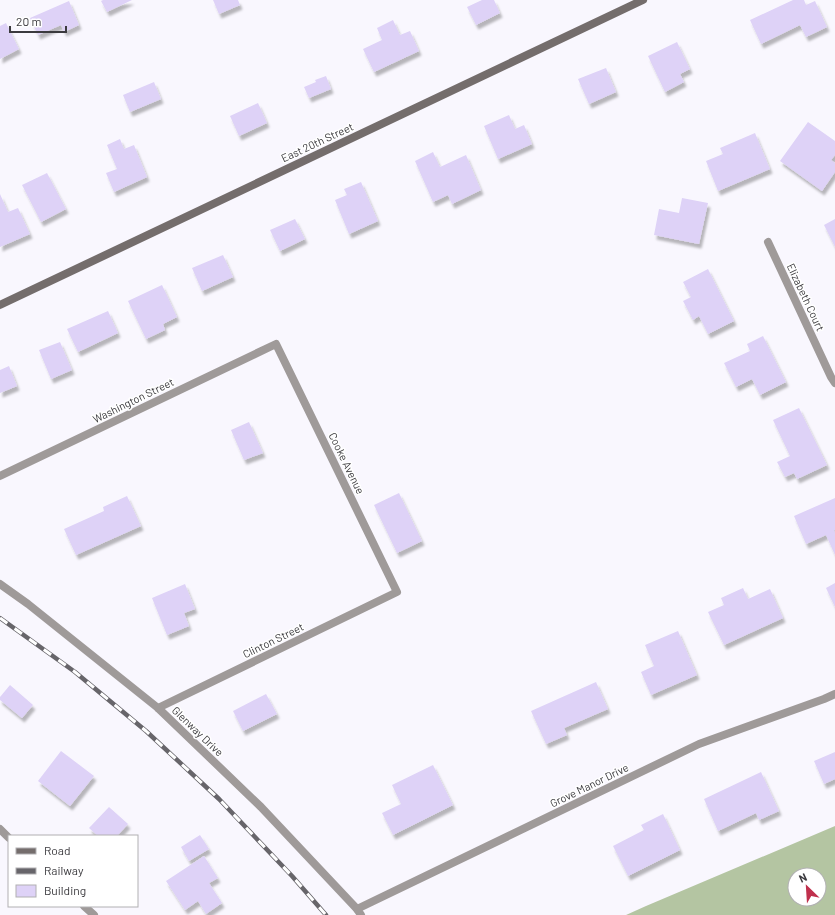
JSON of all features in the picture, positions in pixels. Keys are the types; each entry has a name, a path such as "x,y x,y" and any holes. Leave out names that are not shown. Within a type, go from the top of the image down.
{"street":[{"name":"East 20th Street","path":"0,304 643,0"},
{"name":"Elizabeth Court","path":"768,242 835,383"},
{"name":"Washington Street","path":"0,476 276,344"},
{"name":"Cooke Avenue","path":"276,344 397,592"},
{"name":"Glenway Drive","path":"0,584 28,604 158,708 261,807 359,912"},
{"name":"Clinton Street","path":"158,708 397,592"},
{"name":"Grove Manor Drive","path":"359,912 699,744 835,694"},
{"path":"0,829 8,837"},
{"path":"85,907 94,915"}],"green space":[{"path":"835,826 835,915 626,915 646,906"}],"building":[{"path":"132,0 107,12 101,1"},
{"path":"213,0 238,0 240,5 219,14"},
{"path":"482,0 494,0 500,13 476,25 467,7"},
{"path":"793,0 804,0 806,5 815,1 827,27 806,37 800,25 761,44 750,20"},
{"path":"69,1 79,25 64,32 61,25 38,35 30,18"},
{"path":"393,20 400,35 410,31 419,51 374,72 363,49 382,40 377,28"},
{"path":"6,23 19,49 0,59 0,26"},
{"path":"677,42 690,69 680,74 684,82 665,92 648,56"},
{"path":"606,68 616,92 589,104 578,79"},
{"path":"326,76 331,89 309,98 304,87 316,82 315,80"},
{"path":"154,82 161,99 130,112 123,95"},
{"path":"258,103 267,123 239,136 230,116"},
{"path":"509,115 515,129 524,125 532,144 498,159 484,126"},
{"path":"808,122 835,141 835,155 831,160 835,163 835,172 822,191 780,161"},
{"path":"755,133 770,169 718,191 706,161 723,154 720,148"},
{"path":"120,139 124,149 134,145 147,177 114,192 106,173 117,169 107,145"},
{"path":"433,152 440,167 466,155 481,190 452,204 448,195 433,202 415,161"},
{"path":"47,173 66,209 41,222 22,185"},
{"path":"361,182 378,221 349,234 335,200 347,195 344,189"},
{"path":"0,194 8,212 18,208 30,234 0,247"},
{"path":"682,198 708,203 699,244 654,235 659,209 679,213"},
{"path":"295,219 305,239 280,251 270,230"},
{"path":"835,219 835,247 824,225"},
{"path":"223,255 233,277 202,291 192,268"},
{"path":"708,269 734,321 708,334 699,316 693,320 683,301 691,297 683,282"},
{"path":"162,285 177,317 163,324 165,330 146,339 128,301"},
{"path":"108,311 118,333 78,352 67,329"},
{"path":"763,336 786,382 760,395 752,379 736,387 724,363 750,351 747,344"},
{"path":"60,342 72,370 51,379 39,350"},
{"path":"9,366 17,386 0,393 0,370"},
{"path":"799,408 827,465 797,479 794,473 785,477 777,462 790,456 773,420"},
{"path":"249,422 263,453 244,460 231,430"},
{"path":"399,493 422,541 397,553 374,505"},
{"path":"127,496 141,526 76,555 64,529 104,511 103,507"},
{"path":"835,498 835,555 826,535 806,544 794,516"},
{"path":"835,583 835,607 826,588"},
{"path":"185,584 195,609 184,613 189,626 167,635 152,598"},
{"path":"743,588 748,599 770,589 783,618 724,645 708,612 724,605 721,598"},
{"path":"678,631 697,675 651,695 641,672 654,666 645,645"},
{"path":"596,682 608,709 564,728 567,735 546,744 531,711"},
{"path":"10,685 33,705 22,718 0,700 0,697"},
{"path":"266,694 277,714 243,731 233,711"},
{"path":"61,751 94,776 70,806 38,781"},
{"path":"835,752 835,779 824,784 814,761"},
{"path":"433,765 453,805 393,835 382,813 401,804 392,785"},
{"path":"761,772 779,811 759,820 756,813 718,831 704,799"},
{"path":"109,807 128,824 118,835 97,835 89,828"},
{"path":"663,814 680,850 628,876 613,846 644,830 641,825"},
{"path":"200,835 209,849 189,861 181,847"},
{"path":"204,856 218,878 209,883 222,903 206,914 198,901 185,910 166,881"}],"railway":[{"path":"0,618 75,672 146,731 219,799 292,876 326,915"}]}
